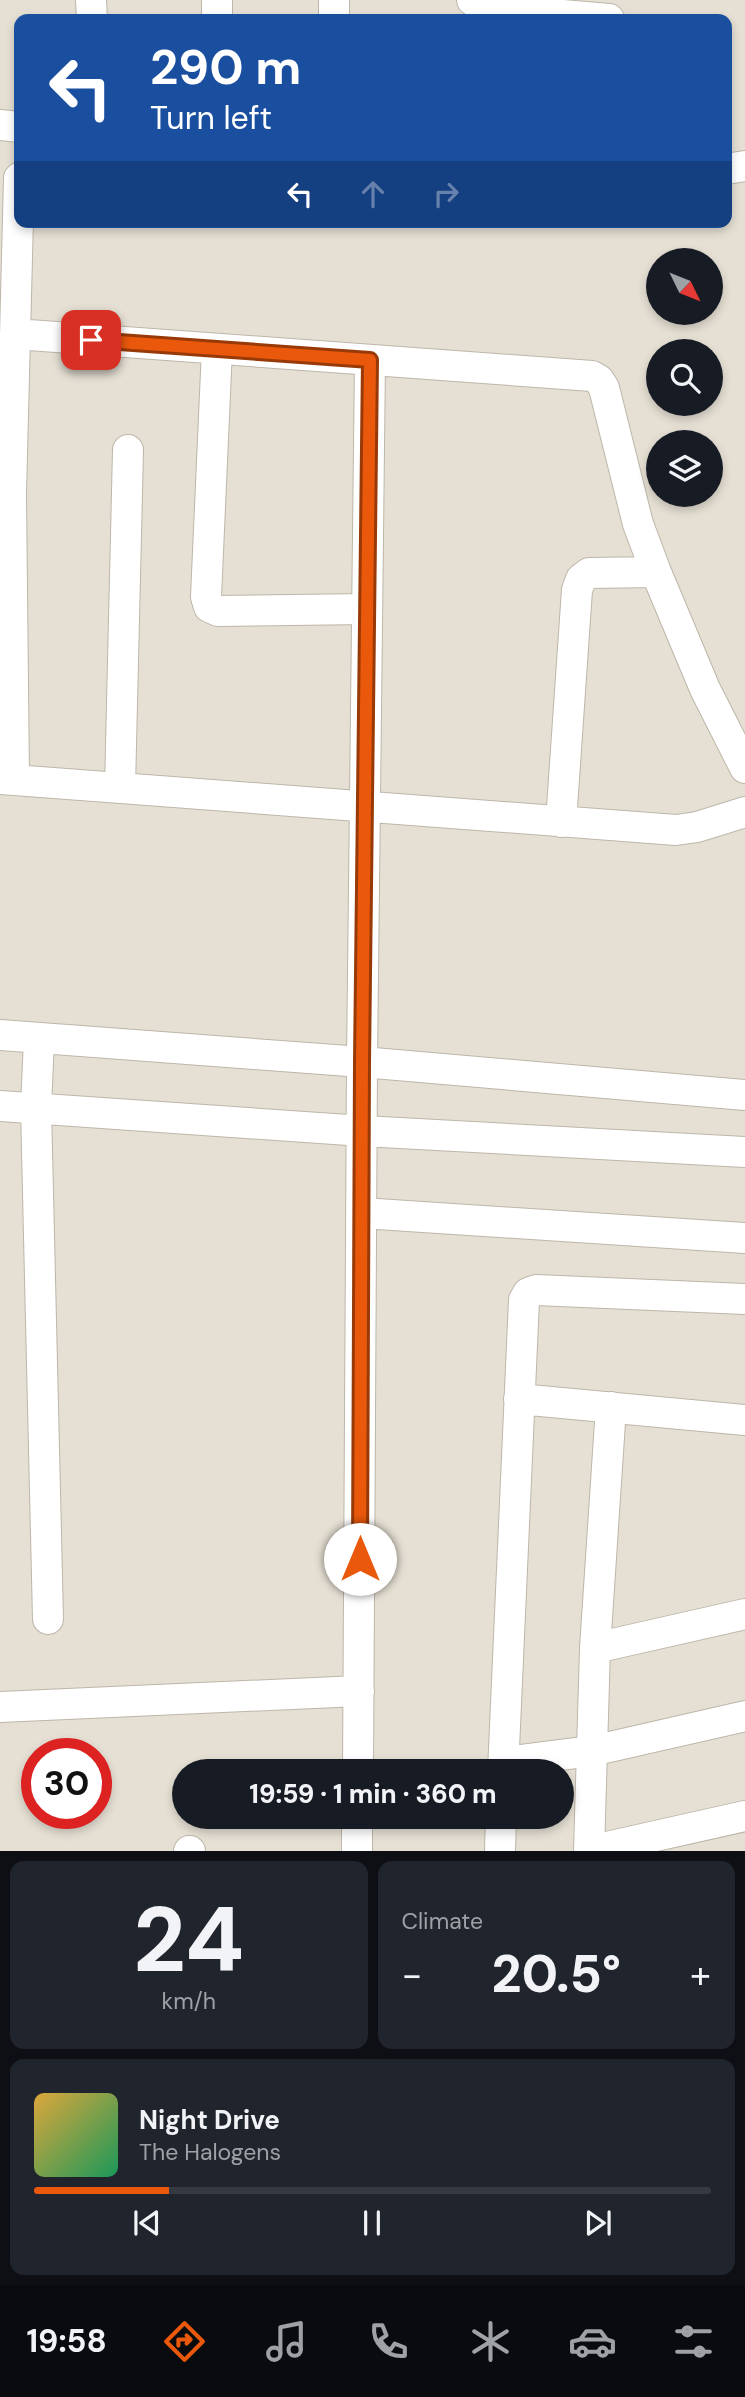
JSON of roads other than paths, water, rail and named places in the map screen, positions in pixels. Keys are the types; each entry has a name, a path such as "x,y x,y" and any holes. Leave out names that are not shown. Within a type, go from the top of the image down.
{"street":[{"path":"472,0 482,8 551,14"},
{"path":"18,228 6,493 7,780 676,830 697,827 745,812"},
{"path":"15,334 592,376 599,380 604,387 638,524 656,572 705,689 745,768"},
{"path":"217,349 206,597 209,607 218,611 367,609"},
{"path":"358,1759 370,360"},
{"path":"120,788 128,450"},
{"path":"561,822 577,590 581,579 589,573 656,572"},
{"path":"0,1035 362,1062 745,1095"},
{"path":"39,1039 36,1108 48,1619"},
{"path":"0,1106 363,1131 745,1152"},
{"path":"362,1213 745,1238"},
{"path":"503,1759 524,1300 528,1293 536,1290 745,1299"},
{"path":"519,1399 745,1420"},
{"path":"611,1407 596,1648 589,1851 670,1842 745,1816"},
{"path":"596,1648 745,1614"},
{"path":"0,1707 359,1691"},
{"path":"545,1759 592,1751 745,1716"},
{"path":"357,1829 357,1851"},
{"path":"500,1851 501,1829"}]}
